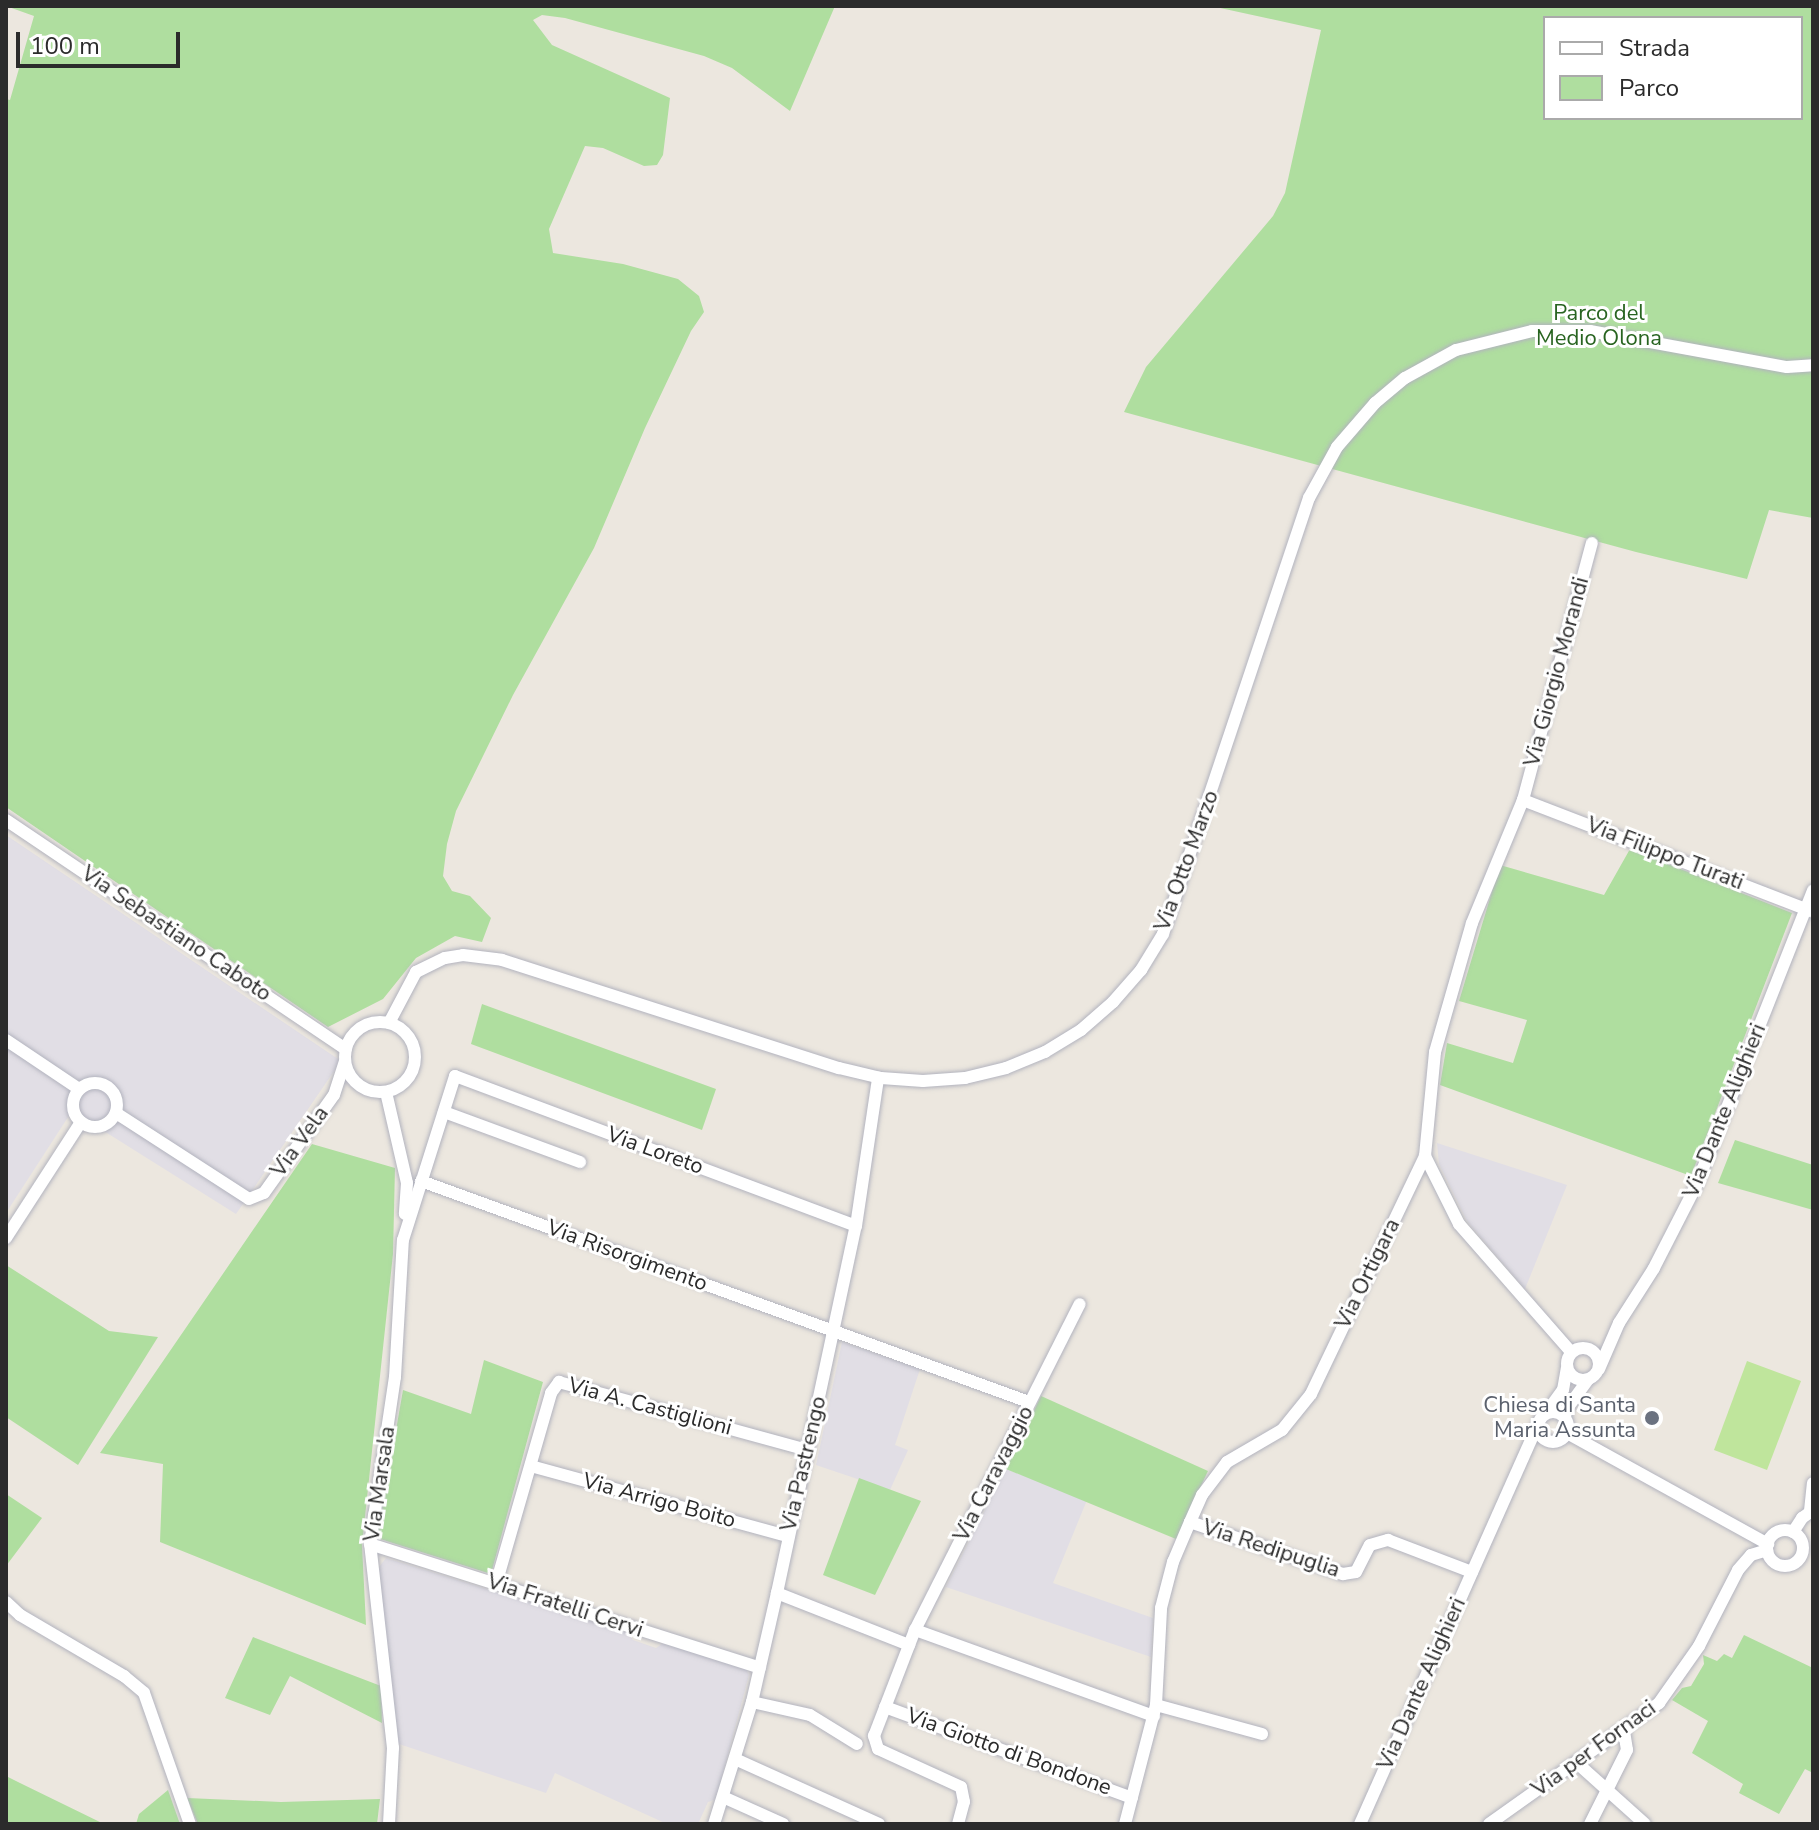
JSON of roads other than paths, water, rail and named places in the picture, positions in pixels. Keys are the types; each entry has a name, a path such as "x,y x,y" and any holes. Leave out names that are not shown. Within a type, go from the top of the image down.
{"street":[{"name":"Via Otto Marzo","path":"389,1023 416,972 445,958 488,957 878,1078 944,1081 986,1074 1026,1061 1081,1030 1113,1002 1141,970 1163,934 1179,895 1309,498 1337,447 1390,390 1456,350 1493,338 1551,330 1609,334 1787,367 1813,365"},
{"name":"Via Giorgio Morandi","path":"1523,800 1592,543"},
{"name":"Via Filippo Turati","path":"1523,800 1810,910"},
{"name":"Via Ortigara","path":"1125,1824 1155,1710 1161,1608 1173,1562 1202,1495 1227,1462 1282,1430 1311,1394 1425,1156 1435,1052 1472,923 1523,800"},
{"name":"Via Sebastiano Caboto","path":"6,820 346,1049"},
{"name":"Via Dante Alighieri","path":"1565,1418 1566,1410 1599,1369 1619,1323 1684,1214 1810,910 1813,890"},
{"path":"389,1023 408,1035 415,1058 407,1080 386,1092 375,1092 355,1082 345,1062 346,1049 357,1030 367,1024 389,1023"},
{"name":"Via Vela","path":"6,1040 79,1089 93,1082 107,1086 116,1098 116,1113 249,1199 264,1193 334,1095 345,1062"},
{"name":"Via Marsala","path":"403,1240 455,1076"},
{"name":"Via Loreto","path":"455,1076 856,1226"},
{"name":"Via Pastrengo","path":"714,1824 752,1702 777,1593 856,1226 878,1078"},
{"path":"79,1089 73,1102 81,1122"},
{"name":"Via Marsala","path":"386,1092 407,1183 395,1377 370,1544 393,1748 389,1824"},
{"path":"444,1112 580,1162"},
{"path":"81,1122 101,1126 116,1113"},
{"path":"6,1238 81,1122"},
{"path":"1425,1156 1459,1224 1571,1352"},
{"name":"Via Risorgimento","path":"421,1181 1029,1402"},
{"name":"Via Caravaggio","path":"958,1824 964,1802 961,1787 878,1749 875,1743 885,1707 915,1630 1080,1304"},
{"name":"Via Dante Alighieri","path":"1360,1824 1537,1426 1559,1399 1571,1352 1586,1348 1619,1323"},
{"path":"1586,1348 1598,1358 1599,1369"},
{"path":"1567,1368 1573,1378 1588,1380"},
{"name":"Via A. Castiglioni","path":"496,1584 555,1385 565,1381 808,1450"},
{"path":"1546,1413 1557,1412 1565,1418 1567,1433"},
{"path":"1537,1426 1543,1439 1553,1443"},
{"path":"1525,1458 1567,1433"},
{"path":"1567,1433 1768,1547 1773,1562 1785,1566 1797,1562 1808,1551 1793,1532"},
{"name":"Via Arrigo Boito","path":"531,1466 787,1536"},
{"path":"1811,1511 1813,1483"},
{"name":"Via per Fornaci","path":"1489,1824 1624,1731 1673,1687 1699,1646 1738,1570 1751,1555 1768,1547 1775,1533 1793,1532 1811,1511"},
{"name":"Via Redipuglia","path":"1190,1522 1343,1574 1356,1572 1370,1545 1388,1540 1472,1572"},
{"name":"Via Fratelli Cervi","path":"370,1544 760,1668"},
{"path":"777,1593 909,1645"},
{"path":"6,1602 20,1615 124,1676 144,1693 190,1824"},
{"path":"915,1630 1155,1710 1262,1734"},
{"path":"752,1702 810,1715 857,1744"},
{"name":"Via Giotto di Bondone","path":"885,1707 1132,1798"},
{"path":"1590,1824 1627,1750 1624,1731"},
{"path":"735,1759 879,1824"},
{"path":"1577,1763 1645,1824"},
{"path":"723,1797 783,1824"}],"place":[{"name":"Chiesa di Santa Maria Assunta","path":"1652,1418"}],"park label":[{"name":"Parco del Medio Olona","path":"1599,326"}]}
